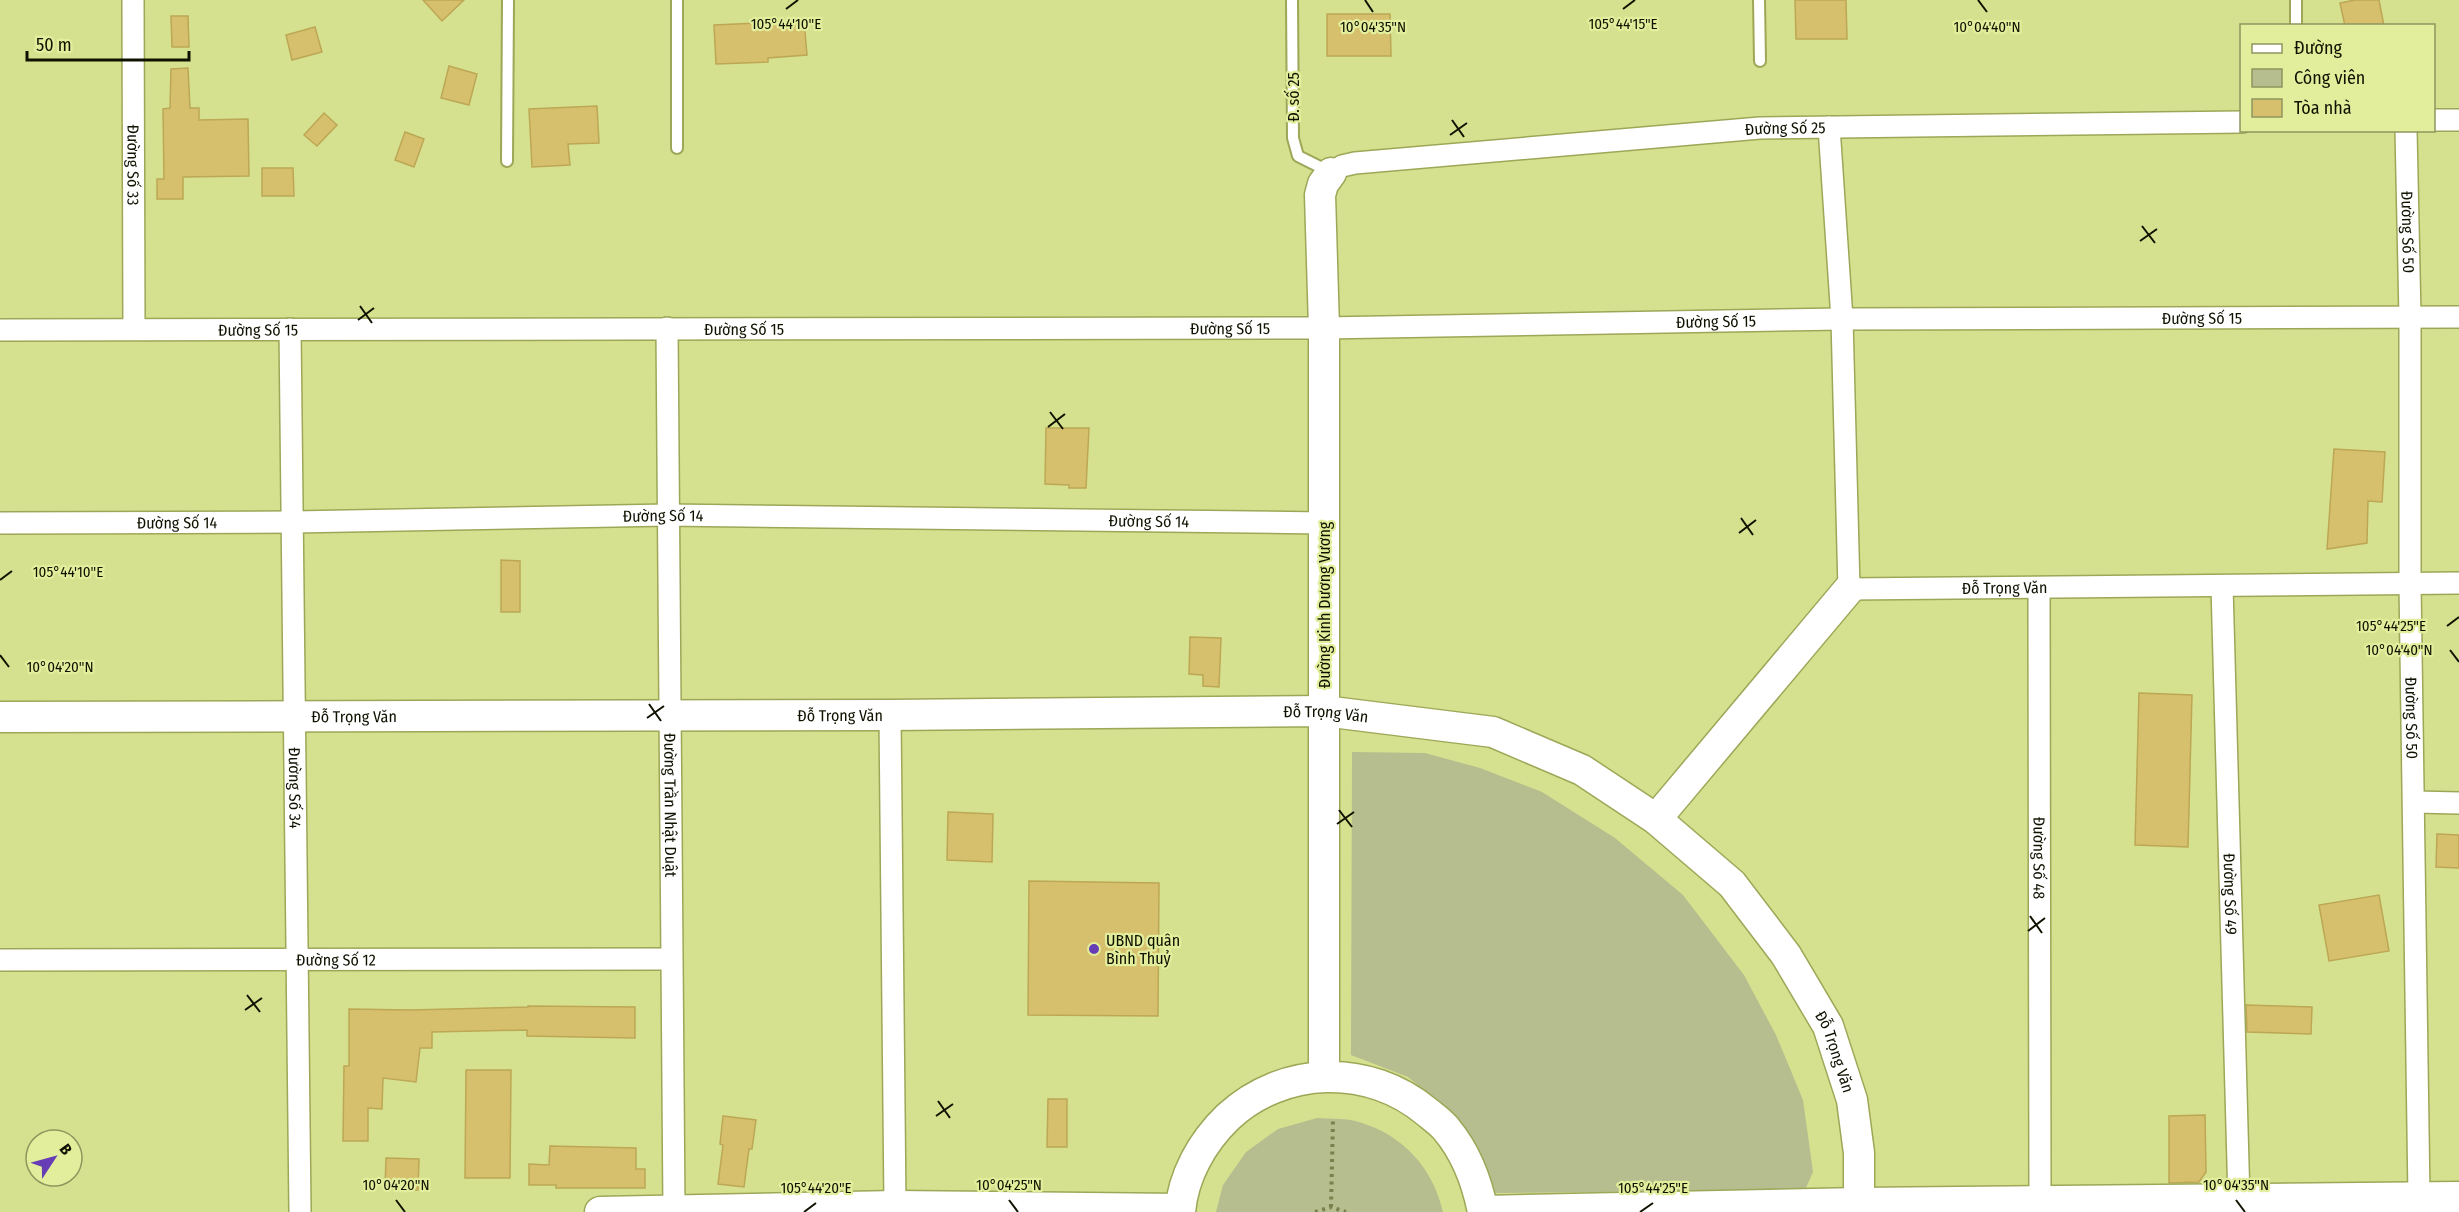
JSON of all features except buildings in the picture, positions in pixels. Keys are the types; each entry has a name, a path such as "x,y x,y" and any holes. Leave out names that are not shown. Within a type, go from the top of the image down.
{"street":[{"name":"Đường Số 33","path":"133,0 134,329"},
{"path":"2435,120 2459,120"},
{"name":"Đường Số 25","path":"1331,173 1342,166 1355,163 1760,128 2240,122"},
{"path":"1656,819 1849,590 1842,320 1829,127"},
{"name":"Đường Số 50","path":"2406,132 2419,1205"},
{"name":"Đường Kinh Dương Vương","path":"1324,1076 1324,328 1320,195 1323,184 1331,173"},
{"name":"Đường Số 15","path":"0,330 1324,328 1842,320 2459,316"},
{"name":"Đường Trần Nhật Duật","path":"667,328 674,1212"},
{"name":"Đường Số 34","path":"290,329 294,522 300,1212"},
{"name":"Đường Số 14","path":"0,523 294,522 668,515 1324,523"},
{"name":"Đỗ Trọng Văn","path":"1849,590 2459,583"},
{"name":"Đường Số 49","path":"2222,586 2239,1200"},
{"name":"Đường Số 48","path":"2039,588 2040,1202"},
{"name":"Đỗ Trọng Văn","path":"0,717 890,715 1324,711 1493,732 1582,770 1656,819 1732,884 1786,955 1828,1026 1852,1100 1859,1153 1859,1207"},
{"path":"890,715 895,1209"},
{"path":"2415,802 2459,803"},
{"name":"Đường Số 12","path":"0,960 671,959"},
{"path":"600,1212 895,1209 1180,1210 1191,1168 1213,1131 1244,1103 1282,1084 1324,1076 1369,1080 1411,1099 1446,1128 1471,1167 1483,1211 2239,1200 2419,1205 2459,1197"}],"lane":[{"path":"507,161 508,0"},
{"path":"677,0 677,148"},
{"name":"Đ. số 25","path":"1292,0 1293,138 1298,156 1331,173"},
{"path":"1759,0 1760,61"},
{"path":"2296,0 2296,24"}],"path":[{"path":"1330,1207 1333,1119"},
{"path":"1315,1212 1330,1207 1346,1212"}],"green space":[{"path":"1352,752 1425,753 1480,768 1542,792 1615,838 1683,895 1744,975 1776,1035 1803,1100 1813,1172 1805,1190 1495,1193 1480,1152 1451,1113 1408,1077 1351,1055"},
{"path":"1317,1118 1359,1122 1389,1135 1414,1155 1424,1168 1432,1181 1443,1212 1216,1212 1223,1185 1246,1152 1278,1129"}],"place":[{"name":"UBND quận Bình Thuỷ","path":"1094,949"}]}
